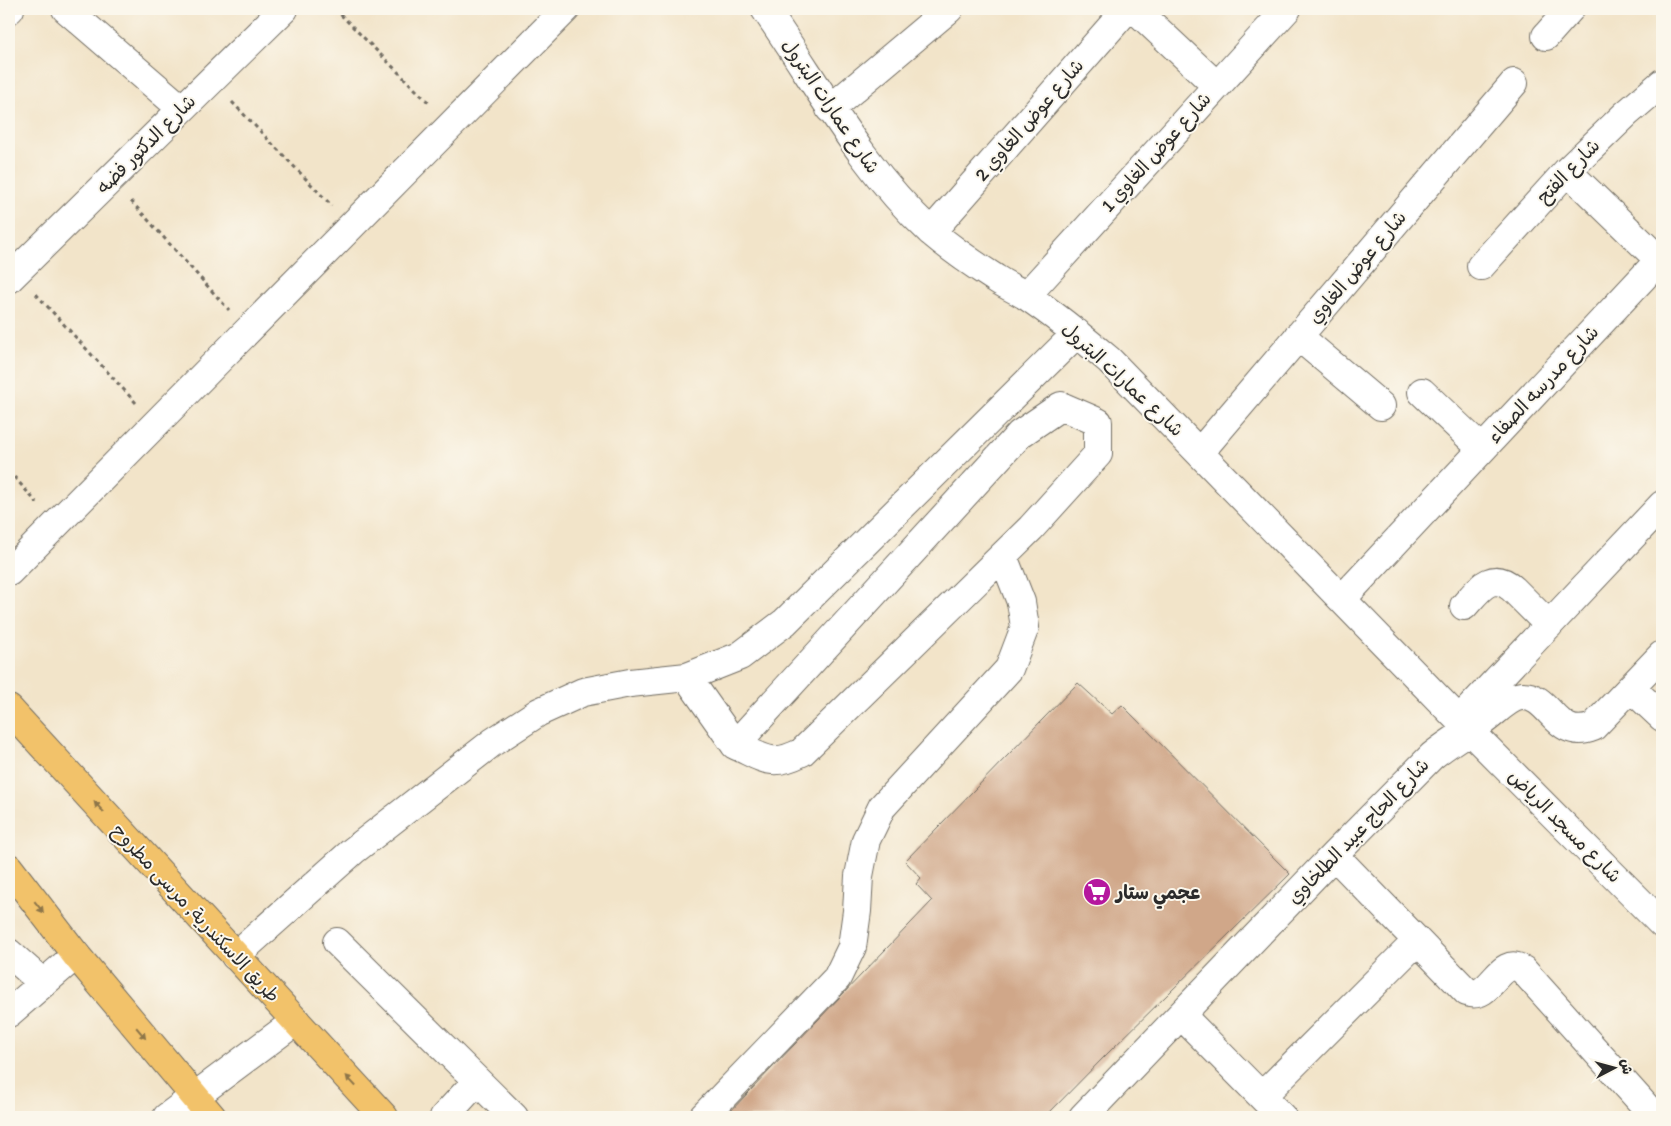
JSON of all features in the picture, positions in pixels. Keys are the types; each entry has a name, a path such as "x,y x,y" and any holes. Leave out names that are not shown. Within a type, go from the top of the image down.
{"main road":[{"name":"طريق الاسكندرية, مرسى مطروح","path":"9,709 384,1117"},
{"path":"9,868 76,955 212,1117"}],"street":[{"path":"66,9 182,109"},
{"name":"شارع الدكتور فضه","path":"12,275 284,9"},
{"path":"9,572 566,9"},
{"name":"شارع عمارات البترول","path":"765,9 861,154 894,195 931,232 996,279 1026,296 1077,333 1121,371 1464,725"},
{"path":"830,109 949,9"},
{"name":"شارع عوض الغاوي 2","path":"931,232 1127,9"},
{"path":"1134,9 1217,86"},
{"name":"شارع عوض الغاوي 1","path":"1026,296 1287,9"},
{"path":"1546,36 1570,9"},
{"name":"شارع عوض الغاوي","path":"1200,452 1514,83"},
{"name":"شارع الفتح","path":"1481,266 1567,171 1626,114 1662,84"},
{"name":"شارع مدرسه الصفاء","path":"1342,599 1652,268 1655,260 1652,254 1567,171"},
{"path":"235,956 353,851 493,742 539,712 583,692 630,683 687,677 740,656 785,622 1077,333"},
{"path":"1298,336 1381,406"},
{"path":"1422,392 1482,449"},
{"path":"687,677 735,745 773,762 788,759 802,752 1031,528 1098,454 1098,422 1061,406 1020,434 735,745"},
{"path":"1464,725 1549,625 1662,505"},
{"path":"703,1117 837,978 852,946 859,876 866,840 882,807 1008,669 1025,627 1021,602 1003,556"},
{"path":"1464,606 1484,585 1491,581 1499,581 1507,583 1549,625"},
{"name":"شارع الحاج عبيد الطلخاوي","path":"1083,1117 1334,855 1464,725 1482,722 1512,699 1520,696 1535,699 1562,725 1570,729 1585,730 1599,722 1662,655"},
{"path":"1631,688 1662,717"},
{"name":"شارع مسجد الرياض","path":"1464,725 1662,924"},
{"path":"1334,855 1464,989 1472,994 1484,991 1505,968 1514,966 1523,970 1655,1117"},
{"path":"1262,1096 1417,941"},
{"path":"337,942 514,1117"},
{"path":"9,954 43,983"},
{"path":"9,1014 76,955"},
{"path":"1181,1015 1282,1117"},
{"path":"167,1117 296,1021"},
{"path":"444,1117 477,1081"}],"path":[{"path":"334,9 451,125"},
{"path":"211,80 351,226"},
{"path":"111,179 248,331"},
{"path":"12,275 155,424"},
{"path":"9,471 56,524"}],"building":[{"name":"عجمي ستار","path":"1078,683 1112,714 1122,705 1290,874 1045,1117 725,1117 932,901 916,884 921,878 905,861"}],"place":[{"name":"عجمي ستار","path":"1097,892"}]}
